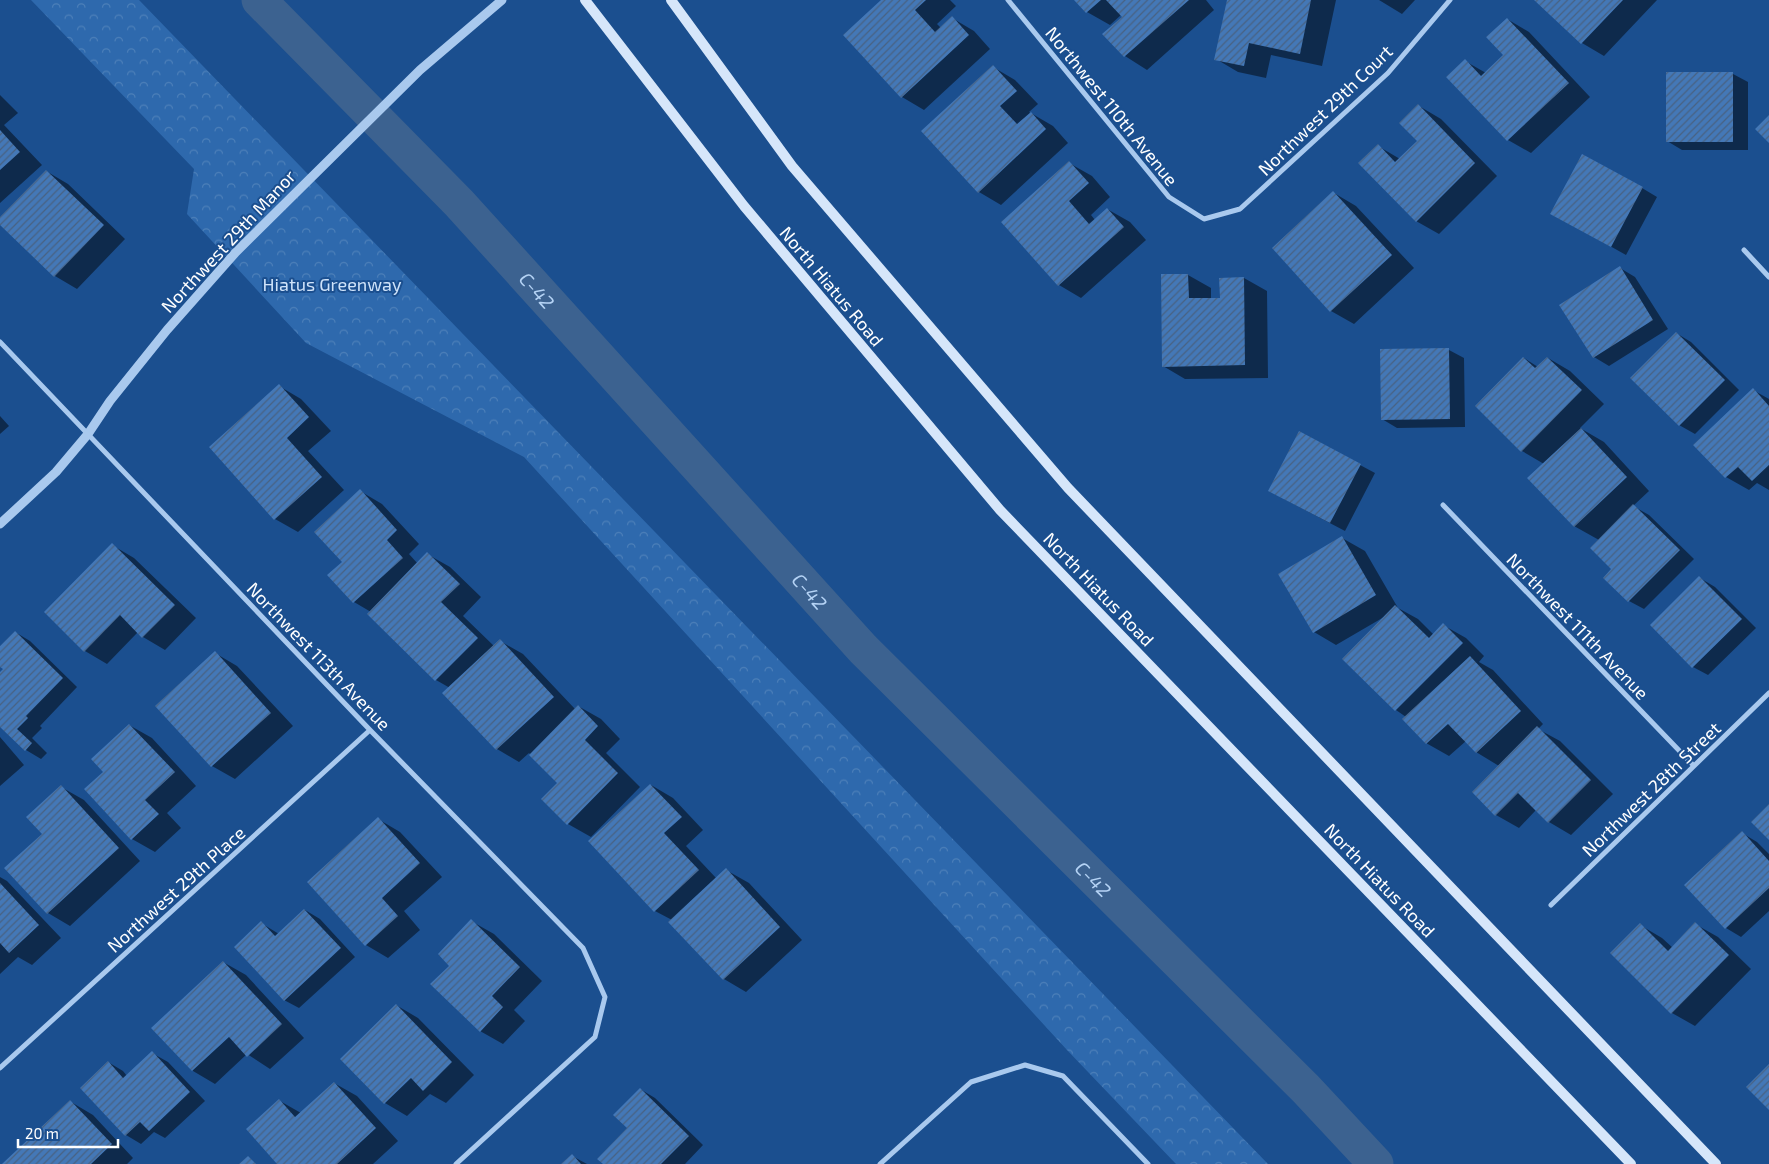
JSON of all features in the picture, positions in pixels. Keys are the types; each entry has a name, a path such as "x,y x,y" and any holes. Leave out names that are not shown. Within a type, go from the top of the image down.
{"main road":[{"name":"North Hiatus Road","path":"585,0 744,206 1000,510 1631,1164"},
{"path":"671,0 792,166 1068,488 1716,1164"}],"street":[{"name":"Northwest 29th Manor","path":"0,524 56,472 88,434 110,401 168,330 236,252 420,70 502,0"},
{"name":"Northwest 110th Avenue","path":"1008,0 1169,197 1204,218"},
{"name":"Northwest 29th Court","path":"1204,218 1240,209 1388,73 1450,0"},
{"path":"1744,250 1769,277"},
{"name":"Northwest 113th Avenue","path":"0,342 370,730 583,948 605,997 595,1037 456,1164"},
{"name":"Northwest 111th Avenue","path":"1443,505 1694,766"},
{"name":"Northwest 28th Street","path":"1552,905 1769,692"},
{"name":"Northwest 29th Place","path":"0,1068 370,730"},
{"path":"880,1164 971,1082 1025,1065 1063,1076 1148,1164"}],"green space":[{"name":"Hiatus Greenway","path":"31,0 139,0 1268,1164 1176,1164 1067,1050 524,457 306,343 187,214 194,169"}],"building":[{"path":"881,0 926,0 915,10 935,32 952,16 969,35 901,98 843,35"},
{"path":"1074,0 1101,0 1086,13"},
{"path":"1106,0 1189,0 1124,57 1102,34 1122,17"},
{"path":"1227,0 1311,0 1300,54 1249,43 1244,66 1214,60"},
{"path":"1534,0 1623,0 1581,44"},
{"path":"1507,18 1569,83 1507,141 1446,77 1465,59 1481,76 1503,55 1486,37"},
{"path":"993,65 1017,91 1000,106 1017,124 1031,112 1046,129 978,193 921,131"},
{"path":"1666,72 1733,72 1733,142 1666,142"},
{"path":"1418,104 1475,163 1416,222 1358,163 1378,144 1395,162 1417,141 1399,123"},
{"path":"1769,115 1769,143 1755,129"},
{"path":"0,130 20,152 0,170"},
{"path":"1582,154 1643,187 1611,247 1550,214"},
{"path":"1069,161 1089,183 1069,201 1089,224 1107,208 1124,227 1058,286 1001,222"},
{"path":"46,170 104,225 54,277 0,225 0,217"},
{"path":"1333,191 1392,255 1330,312 1272,248"},
{"path":"1620,266 1653,320 1593,358 1559,305"},
{"path":"1161,274 1188,274 1189,298 1220,298 1219,278 1244,277 1245,365 1162,367"},
{"path":"1676,332 1725,380 1679,426 1630,378"},
{"path":"1449,348 1450,419 1381,420 1380,349"},
{"path":"1523,357 1535,368 1547,357 1582,390 1521,452 1475,406"},
{"path":"279,384 309,417 287,438 322,477 274,520 209,447"},
{"path":"1753,388 1769,406 1769,465 1752,481 1738,467 1725,478 1693,445"},
{"path":"1581,428 1627,477 1574,527 1527,478"},
{"path":"1299,431 1361,464 1330,523 1268,491"},
{"path":"360,489 397,530 387,540 403,558 353,603 327,575 342,562 314,532"},
{"path":"1633,504 1680,550 1628,602 1603,578 1611,569 1590,548"},
{"path":"1342,536 1376,595 1313,633 1278,574"},
{"path":"112,543 175,605 142,638 120,615 84,652 44,612"},
{"path":"427,552 460,584 441,602 478,638 435,681 367,614"},
{"path":"1699,576 1742,619 1692,668 1650,625"},
{"path":"1395,605 1429,638 1443,623 1463,643 1395,711 1342,659"},
{"path":"15,631 63,678 26,716 28,718 17,729 32,743 25,751 0,727 0,672 3,669 0,667 0,646"},
{"path":"500,639 554,697 496,750 442,693"},
{"path":"215,651 271,713 211,767 155,706"},
{"path":"1470,656 1521,711 1476,753 1448,724 1426,744 1402,719"},
{"path":"578,705 598,726 585,740 618,773 567,825 541,799 557,783 529,755"},
{"path":"129,724 175,772 145,800 159,814 131,840 84,789 103,772 91,759"},
{"path":"1537,726 1591,780 1548,823 1518,793 1495,816 1472,792"},
{"path":"650,784 682,817 664,833 699,870 654,912 588,841"},
{"path":"61,785 119,848 47,914 4,868 42,834 26,817"},
{"path":"1769,804 1769,840 1751,822"},
{"path":"378,817 420,863 382,898 398,916 365,946 307,882"},
{"path":"1742,831 1769,861 1769,888 1725,929 1684,885"},
{"path":"726,868 780,927 723,980 668,922"},
{"path":"0,883 39,925 9,953 0,943"},
{"path":"304,909 341,948 284,1001 234,947 261,921 275,936"},
{"path":"471,919 520,967 492,996 503,1007 480,1032 430,984 449,966 438,954"},
{"path":"1695,922 1729,955 1671,1014 1610,953 1640,923 1668,951"},
{"path":"223,961 282,1024 247,1057 229,1037 192,1071 151,1028"},
{"path":"396,1004 452,1062 423,1091 411,1078 384,1104 340,1059"},
{"path":"152,1051 190,1092 149,1131 140,1122 125,1136 80,1088 108,1061 123,1078"},
{"path":"1769,1064 1769,1110 1746,1087"},
{"path":"334,1082 376,1128 337,1164 277,1164 246,1129 279,1099 295,1117"},
{"path":"640,1088 689,1136 661,1164 603,1164 597,1159 627,1128 613,1115"},
{"path":"70,1100 112,1144 91,1164 2,1164"},
{"path":"572,1154 581,1164 561,1164"},
{"path":"248,1156 256,1164 239,1164"}],"waterway":[{"name":"C-42","path":"259,0 459,203 863,649 1306,1089 1376,1164"}]}
